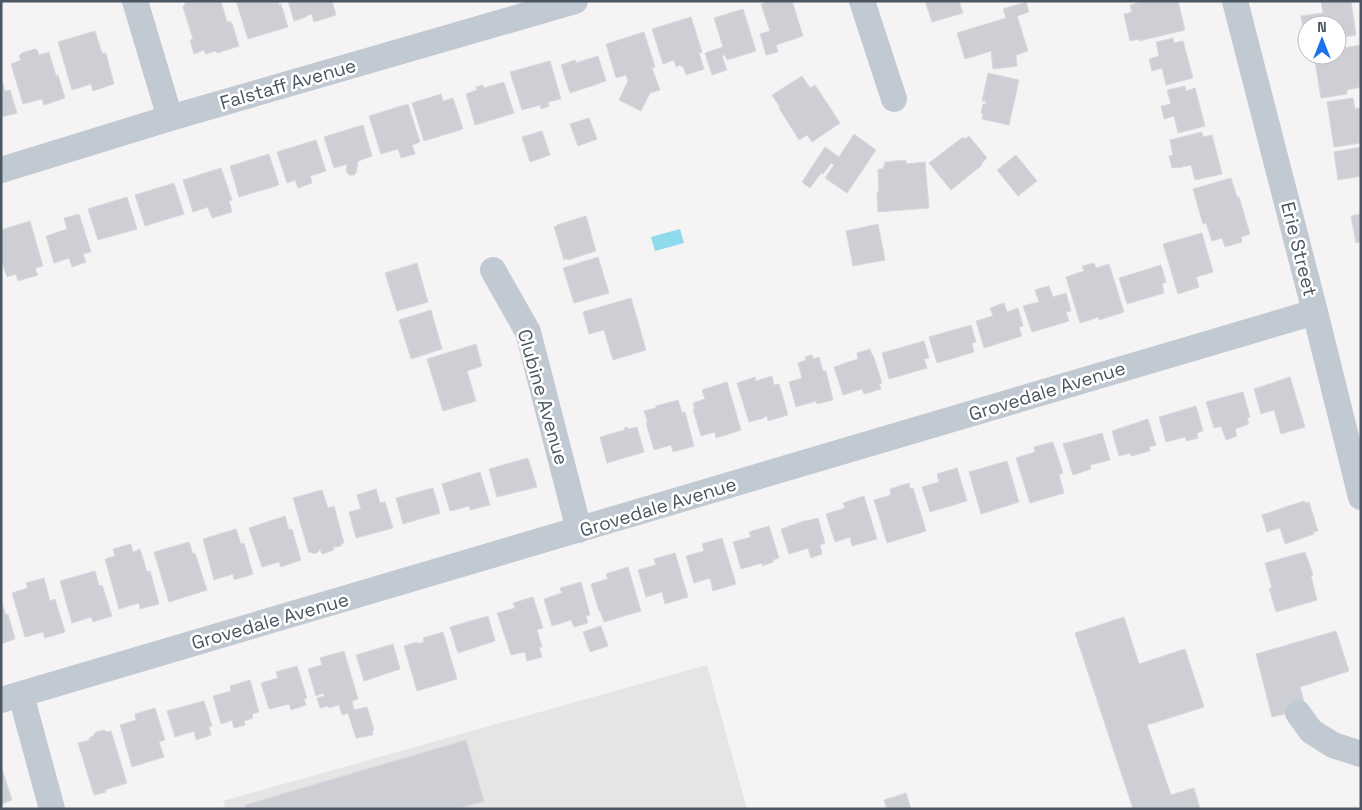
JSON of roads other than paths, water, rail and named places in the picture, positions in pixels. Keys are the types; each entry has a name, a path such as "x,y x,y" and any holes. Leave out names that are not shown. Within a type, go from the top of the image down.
{"street":[{"path":"135,1 170,118"},
{"name":"Falstaff Avenue","path":"1,170 170,118 575,1"},
{"path":"862,1 894,99"},
{"name":"Erie Street","path":"1235,1 1361,497"},
{"name":"Clubine Avenue","path":"493,270 528,332 579,530"},
{"name":"Grovedale Avenue","path":"11,698 1315,312"},
{"path":"11,698 52,809"},
{"path":"1298,713 1311,731 1333,745 1361,754"}],"water":[{"path":"680,229 684,243 655,251 651,237"}]}
